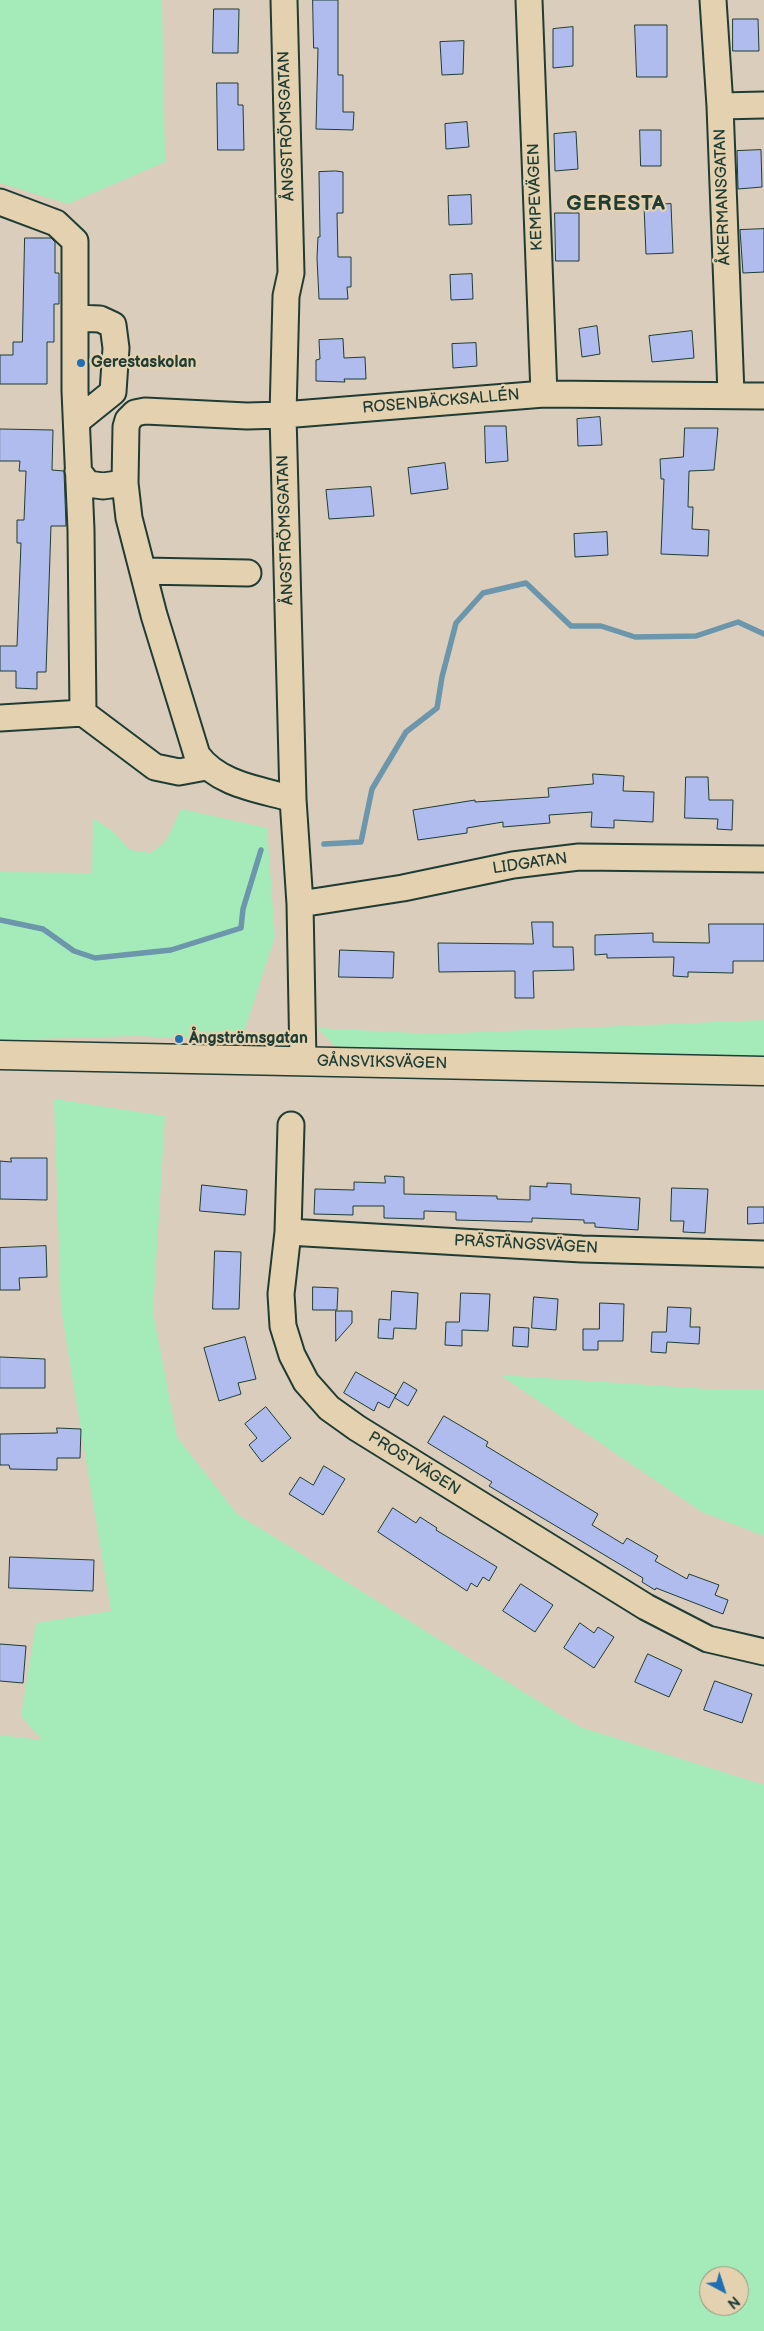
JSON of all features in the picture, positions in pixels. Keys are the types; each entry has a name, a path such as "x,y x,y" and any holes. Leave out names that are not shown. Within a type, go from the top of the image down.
{"main road":[{"name":"GÅNSVIKSVÄGEN","path":"0,1055 764,1071"}],"street":[{"name":"ÅNGSTRÖMSGATAN","path":"284,0 291,273 286,296 283,415 293,799 300,904 303,1061"},
{"name":"KEMPEVÄGEN","path":"529,0 544,394"},
{"name":"ÅKERMANSGATAN","path":"713,0 720,106 731,394"},
{"path":"720,106 764,105"},
{"path":"0,202 56,223 75,241 75,391 83,713"},
{"path":"76,318 100,319 113,325 116,348 113,392 77,421"},
{"name":"ROSENBÄCKSALLÉN","path":"124,483 126,426 128,420 135,413 145,411 247,416 283,415 544,394 731,394 764,396"},
{"path":"78,472 88,484 102,486 124,483 129,518 142,571 197,755 206,768 226,780 293,799"},
{"path":"142,571 248,573"},
{"path":"0,718 83,713 155,767 179,772 206,768"},
{"name":"LIDGATAN","path":"300,904 403,888 513,865 579,857 764,859"},
{"name":"PROSTVÄGEN","path":"291,1125 288,1232 282,1294 283,1326 292,1355 306,1382 329,1408 357,1428 646,1607 708,1639 764,1652"},
{"name":"PRÄSTÄNGSVÄGEN","path":"288,1232 592,1249 764,1254"}],"green space":[{"path":"0,0 162,0 165,162 68,204 0,183"},
{"path":"181,809 267,828 275,937 241,1041 138,1036 0,1040 0,872 92,873 93,818 111,830 130,850 151,853 166,841"},
{"path":"764,1020 764,1059 337,1048 318,1028 435,1034"},
{"path":"54,1099 165,1116 153,1312 177,1437 237,1514 580,1727 764,1785 764,2331 0,2331 0,1735 42,1740 21,1716 36,1623 111,1611 61,1309"},
{"path":"500,1375 723,1390 764,1390 764,1536 702,1512"}],"building":[{"path":"313,0 338,0 338,75 343,75 343,112 354,112 353,130 316,129 318,48 314,48"},
{"path":"214,9 239,9 238,53 213,53"},
{"path":"733,19 758,19 759,51 733,51"},
{"path":"635,25 667,25 667,77 637,77"},
{"path":"573,27 573,66 553,68 553,29"},
{"path":"464,41 463,74 442,75 440,42"},
{"path":"217,83 238,83 238,105 243,105 244,150 218,150"},
{"path":"467,122 469,147 446,149 445,124"},
{"path":"640,130 661,130 661,166 641,166"},
{"path":"576,132 578,169 555,171 554,134"},
{"path":"761,150 762,187 738,189 737,151"},
{"path":"319,172 343,172 343,213 337,213 338,257 351,257 351,287 347,287 348,299 319,299 317,258 318,237 320,237"},
{"path":"471,195 472,224 449,225 448,196"},
{"path":"671,204 673,253 646,254 644,205"},
{"path":"555,213 579,213 579,261 556,261"},
{"path":"764,229 764,272 743,273 740,230"},
{"path":"25,238 51,238 55,242 55,273 59,273 59,304 54,304 54,342 47,342 47,384 0,384 0,355 13,355 13,342 22,342"},
{"path":"472,274 473,299 451,300 450,275"},
{"path":"597,326 600,354 582,357 579,329"},
{"path":"692,331 694,358 652,362 649,336"},
{"path":"343,339 344,358 365,357 366,379 344,379 345,382 316,381 316,360 320,359 319,340"},
{"path":"476,343 477,366 453,368 452,344"},
{"path":"600,417 602,445 578,446 577,419"},
{"path":"485,426 506,426 508,461 486,463"},
{"path":"685,428 718,428 714,470 689,471 688,507 693,507 692,529 709,530 708,556 661,554 664,479 661,479 660,459 683,457"},
{"path":"0,429 53,430 52,470 64,471 66,526 51,526 46,672 37,672 37,689 16,688 16,671 0,671 0,646 17,646 21,543 17,543 17,520 24,520 26,471 19,471 20,461 0,461"},
{"path":"445,463 448,489 411,494 408,468"},
{"path":"371,487 374,516 329,519 326,490"},
{"path":"607,532 608,555 575,557 574,534"},
{"path":"593,774 624,776 623,791 654,792 653,822 614,820 614,828 591,827 592,812 549,815 550,823 503,827 503,822 467,828 467,833 418,840 413,810 475,800 475,802 549,797 548,788 593,784"},
{"path":"686,777 708,777 709,800 733,800 732,830 717,829 718,819 685,818"},
{"path":"532,922 553,922 553,947 573,947 574,970 533,971 534,998 515,998 515,971 439,972 438,943 533,944"},
{"path":"709,924 764,924 764,961 733,961 733,973 688,972 688,977 673,976 674,957 607,958 607,954 595,955 595,935 653,933 653,942 709,943"},
{"path":"340,950 394,952 393,978 339,977"},
{"path":"11,1158 47,1158 47,1200 0,1199 0,1161 11,1162"},
{"path":"385,1176 404,1177 404,1194 497,1196 497,1199 530,1200 530,1186 547,1187 547,1183 571,1184 571,1194 640,1198 638,1230 595,1227 595,1223 584,1223 584,1220 532,1218 532,1222 456,1220 456,1212 424,1211 424,1219 384,1218 384,1206 353,1206 353,1215 314,1214 315,1189 354,1190 354,1182 385,1183"},
{"path":"202,1185 247,1190 245,1215 200,1211"},
{"path":"672,1188 708,1189 705,1233 683,1232 684,1221 671,1221"},
{"path":"748,1207 764,1207 764,1223 748,1224"},
{"path":"46,1246 47,1277 19,1278 20,1290 0,1290 0,1248"},
{"path":"215,1251 241,1252 239,1309 213,1309"},
{"path":"313,1287 338,1288 337,1310 313,1310"},
{"path":"392,1291 418,1293 416,1329 394,1328 393,1339 378,1338 379,1319 390,1320"},
{"path":"461,1293 490,1294 488,1331 462,1330 462,1346 445,1345 446,1322 459,1322"},
{"path":"534,1297 558,1299 556,1330 532,1328"},
{"path":"600,1303 624,1304 623,1341 598,1341 598,1350 583,1350 583,1329 599,1329"},
{"path":"668,1307 691,1308 690,1327 700,1327 699,1344 667,1342 666,1353 651,1352 652,1332 666,1332"},
{"path":"336,1311 352,1311 352,1323 336,1341"},
{"path":"514,1327 529,1328 528,1347 513,1346"},
{"path":"245,1337 256,1379 238,1383 241,1394 219,1401 204,1348"},
{"path":"0,1357 45,1359 45,1388 0,1388"},
{"path":"356,1372 396,1395 389,1408 378,1402 374,1411 344,1393"},
{"path":"404,1382 417,1390 408,1406 395,1398"},
{"path":"266,1407 291,1438 262,1462 249,1445 257,1438 245,1424"},
{"path":"444,1416 488,1442 486,1446 598,1514 592,1525 623,1544 627,1538 658,1556 655,1561 687,1579 689,1574 719,1585 715,1595 728,1600 723,1614 656,1588 655,1590 642,1582 643,1578 489,1486 492,1482 428,1443"},
{"path":"57,1428 81,1429 80,1458 57,1458 57,1470 10,1469 9,1465 0,1465 0,1434 57,1433"},
{"path":"324,1466 345,1479 323,1515 289,1494 300,1477 313,1485"},
{"path":"393,1508 416,1523 420,1517 437,1528 436,1530 497,1567 489,1581 483,1577 477,1587 471,1583 467,1591 378,1532"},
{"path":"10,1557 94,1560 93,1591 9,1588"},
{"path":"521,1584 553,1605 535,1632 503,1611"},
{"path":"580,1623 594,1633 598,1627 614,1637 594,1668 564,1648"},
{"path":"0,1644 26,1646 23,1683 0,1681"},
{"path":"648,1654 682,1670 669,1697 635,1682"},
{"path":"715,1681 752,1694 742,1723 704,1710"}],"waterway":[{"path":"324,844 361,842 372,789 406,732 437,708 442,677 456,623 483,593 526,583 571,626 601,626 635,637 696,636 738,622 764,634"},
{"path":"0,920 43,929 74,951 95,958 171,950 241,928 243,909 261,850"}],"place":[{"name":"Gerestaskolan","path":"81,363"},
{"name":"Ångströmsgatan","path":"179,1039"}],"district":[{"name":"GERESTA","path":"616,205"}]}
